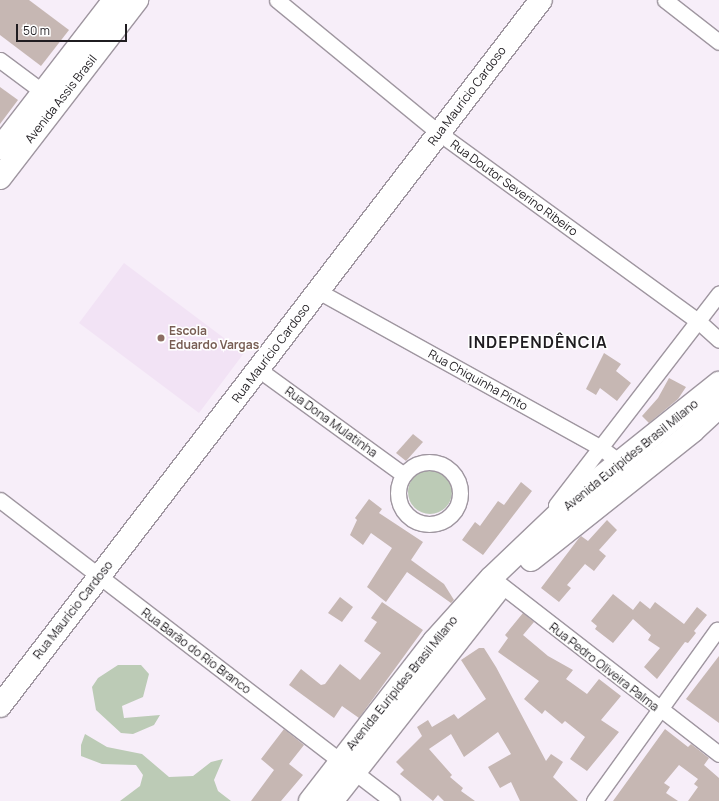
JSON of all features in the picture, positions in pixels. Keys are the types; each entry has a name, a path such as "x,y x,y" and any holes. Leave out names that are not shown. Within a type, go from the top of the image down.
{"main road":[{"name":"Avenida Assis Brasil","path":"0,148 114,0"},
{"name":"Avenida Assis Brasil","path":"0,178 137,0"},
{"name":"Rua Maurício Cardoso","path":"0,706 541,0"},
{"name":"Avenida Euripides Brasil Milano","path":"496,582 518,553 628,469 719,383"},
{"name":"Avenida Euripides Brasil Milano","path":"628,469 693,431 719,406"},
{"name":"Avenida Euripides Brasil Milano","path":"332,801 347,766 434,641 496,582 581,505"},
{"name":"Avenida Euripides Brasil Milano","path":"310,801 347,766"}],"street":[{"name":"Rua Doutor Severino Ribeiro","path":"277,0 439,133 698,321 719,340"},
{"path":"665,0 719,42"},
{"path":"0,60 43,92"},
{"name":"Rua Chiquinha Pinto","path":"318,291 601,448 628,469"},
{"path":"518,553 601,448 719,293"},
{"name":"Rua Dona Mulatinha","path":"258,369 404,475"},
{"path":"581,505 601,448"},
{"path":"421,463 441,464 453,474 460,488 457,508 450,516 432,524 412,519 405,512 399,498 399,483 404,475 421,463"},
{"name":"Rua Barão do Rio Branco","path":"0,500 99,578 392,801"},
{"name":"Rua Pedro Oliveira Palma","path":"496,582 658,709 719,754"},
{"path":"594,801 658,709 717,630"}],"shaded area":[{"name":"Escola Eduardo Vargas","path":"124,263 244,353 199,413 79,323"}],"green space":[{"path":"426,470 434,470 439,471 446,476 451,483 451,501 446,508 439,513 426,514 418,511 411,504 408,496 408,488 411,480 418,473"},
{"path":"118,665 141,665 149,674 143,697 122,706 124,718 160,715 154,725 133,734 121,733 96,710 92,687 98,678"},
{"path":"85,734 107,747 142,754 169,777 193,776 211,762 223,759 214,780 218,791 231,801 120,801 140,786 143,775 136,765 102,764 81,756 81,745"}],"building":[{"path":"0,0 29,0 69,30 41,66 0,35"},
{"path":"0,87 18,100 0,124"},
{"path":"604,353 621,364 616,371 631,383 617,401 600,388 596,395 586,389"},
{"path":"669,378 686,387 678,399 649,423 642,416 658,398"},
{"path":"413,434 423,442 406,461 396,453"},
{"path":"521,482 532,491 483,555 462,540 475,522 480,526 498,501 504,505"},
{"path":"369,499 382,509 379,513 423,542 411,560 444,584 454,600 451,603 407,572 386,602 367,587 392,548 371,533 363,545 350,535 357,520 355,518"},
{"path":"607,520 617,530 599,550 606,556 594,571 585,564 567,585 571,588 559,602 541,588 579,538 581,536 588,541"},
{"path":"613,594 633,610 640,601 650,609 655,602 684,624 697,607 707,615 694,631 696,633 688,643 685,642 657,679 644,667 660,648 648,640 651,635 633,619 613,643 595,629 597,626 591,621"},
{"path":"340,597 353,607 342,622 328,613"},
{"path":"382,602 423,630 359,718 342,706 334,718 289,685 301,669 321,685 325,684 340,664 360,680 381,653 364,641 377,622 371,618"},
{"path":"523,613 534,622 523,635 548,656 573,670 566,679 587,694 599,679 621,696 601,720 619,732 587,771 570,759 585,737 565,721 562,724 545,710 542,714 524,699 539,681 498,652 508,638 505,635"},
{"path":"479,648 484,648 496,667 546,761 551,754 563,762 553,777 578,801 520,801 511,782 500,788 488,767 511,754 498,732 464,757 451,734 429,749 452,775 450,777 463,788 461,791 475,801 444,801 438,795 433,801 400,774 404,770 396,762 422,736 417,727 428,720 432,727 454,714 458,719 486,699 461,660"},
{"path":"719,656 719,723 686,699"},
{"path":"284,729 304,745 289,764 303,775 281,801 251,801 274,770 261,759"},
{"path":"665,729 688,747 691,744 709,758 704,765 719,778 719,801 688,801 698,787 694,784 698,779 679,765 664,783 670,787 666,793 678,801 613,801"}],"place":[{"name":"Escola Eduardo Vargas","path":"161,338"}],"district":[{"name":"INDEPENDÊNCIA","path":"538,342"}]}
